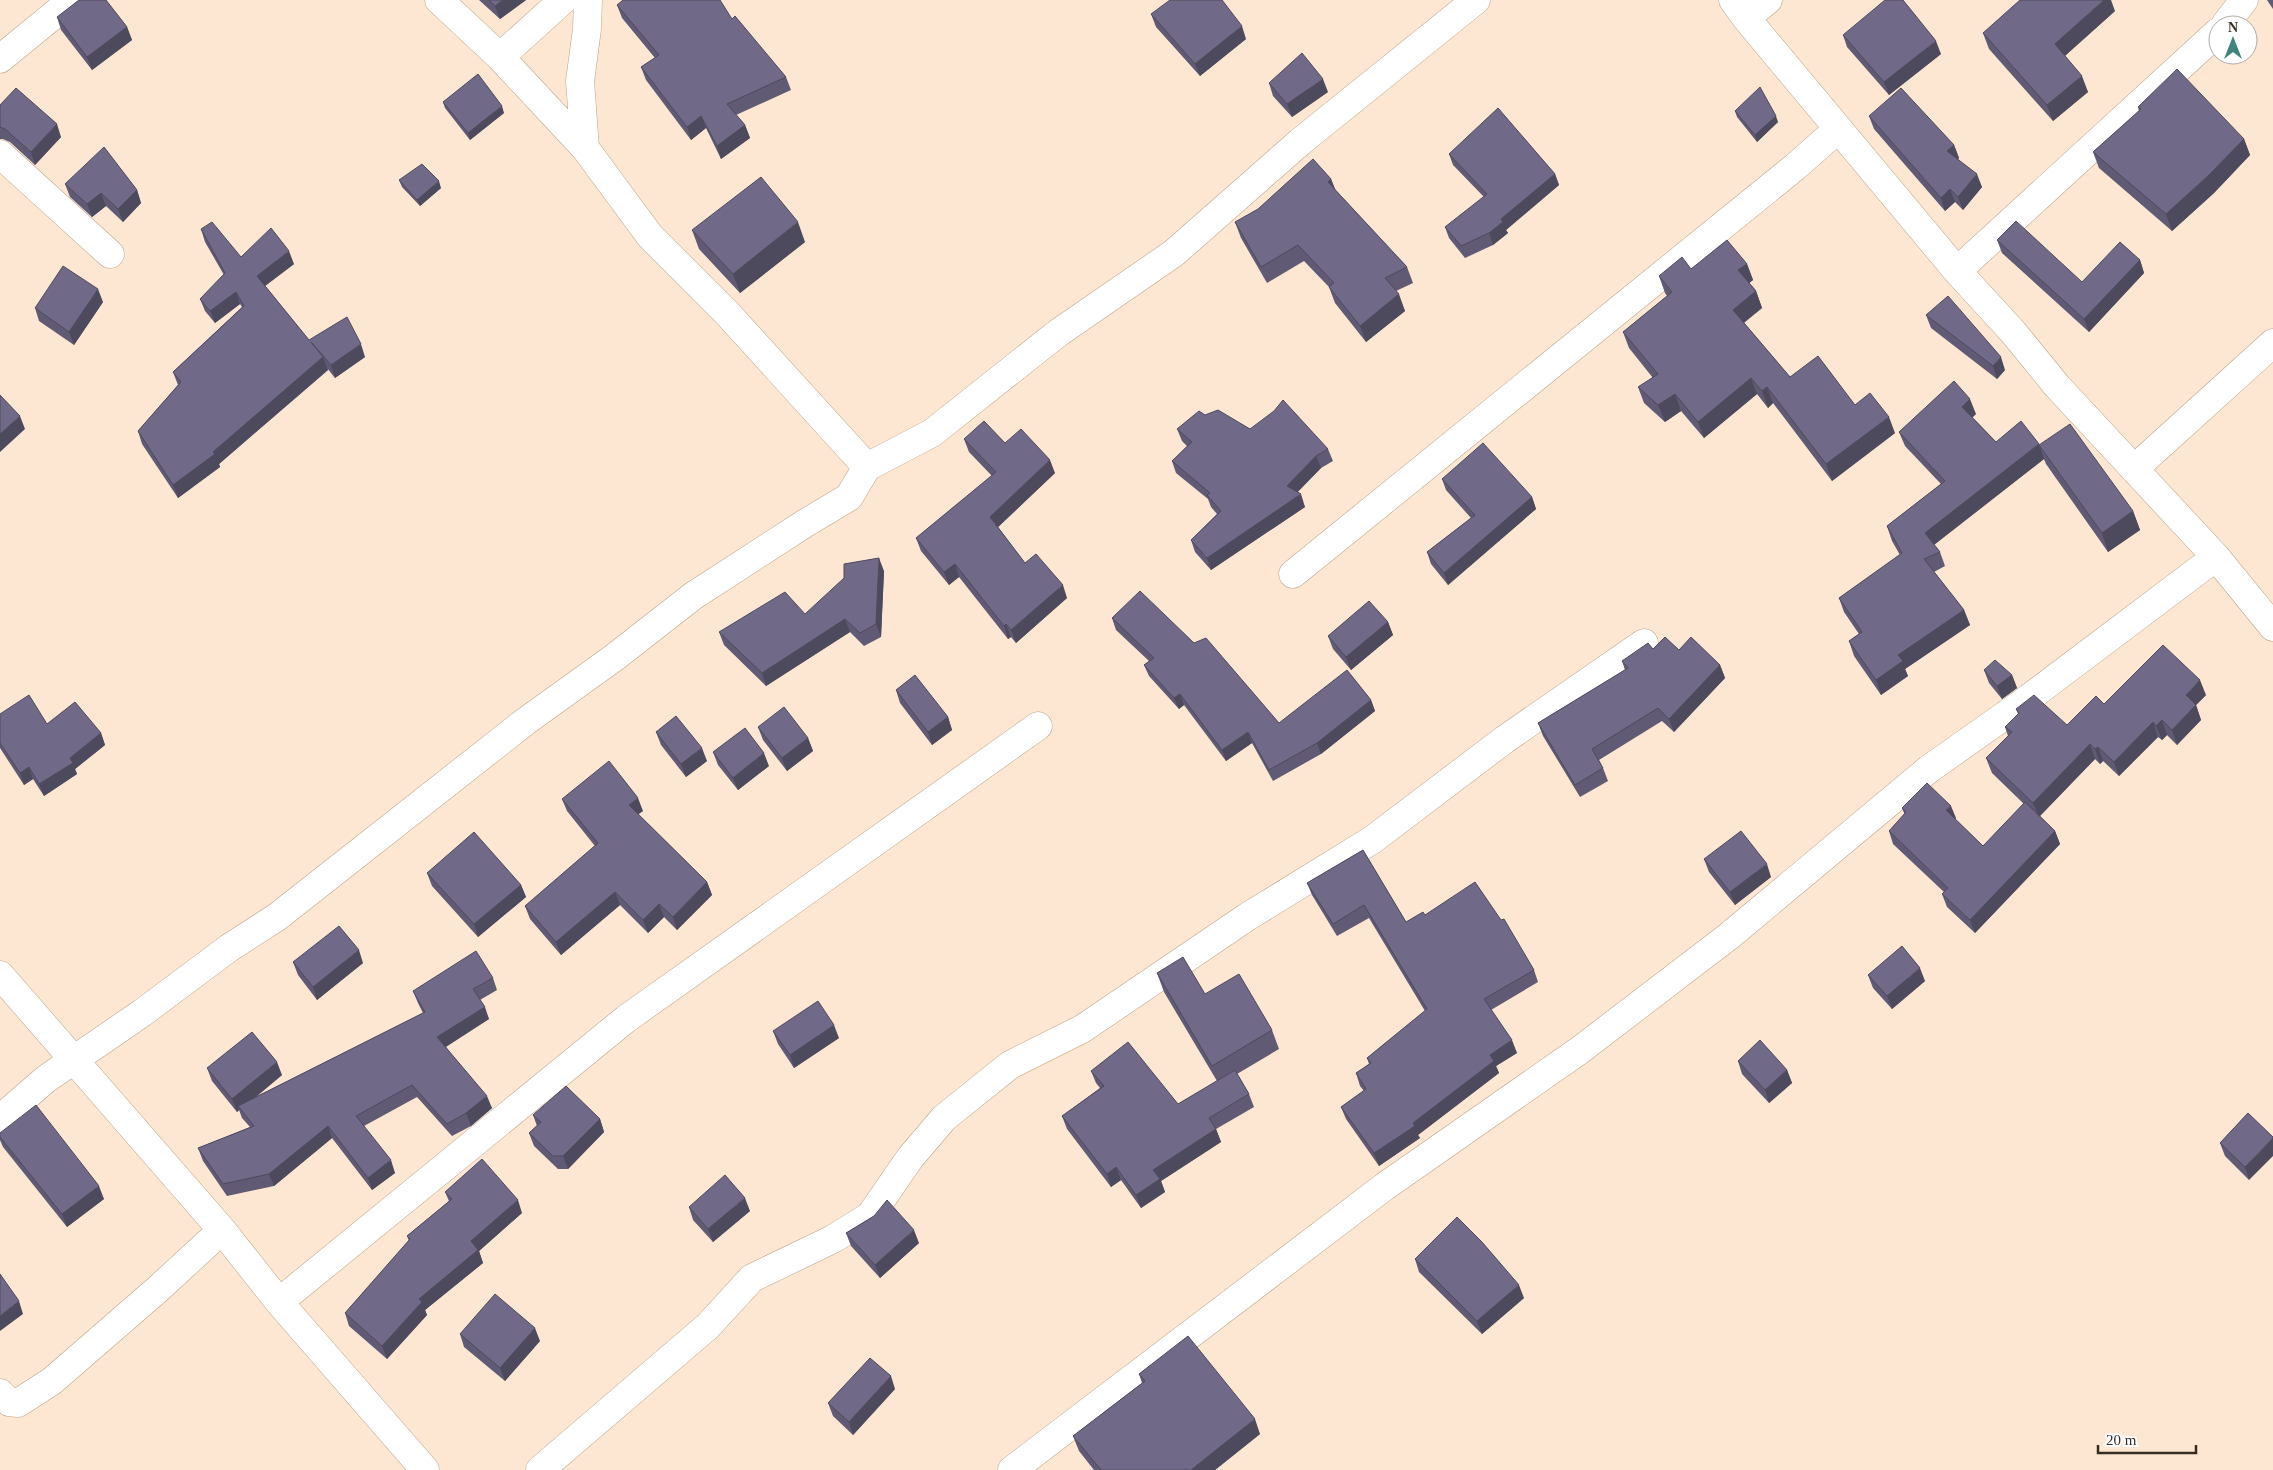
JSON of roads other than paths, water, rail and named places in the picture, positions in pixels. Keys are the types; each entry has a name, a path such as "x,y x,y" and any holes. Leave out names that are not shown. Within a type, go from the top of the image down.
{"street":[{"path":"0,59 72,0"},
{"path":"439,0 500,56 585,148 650,236 726,312 868,467"},
{"path":"500,56 563,0"},
{"path":"585,148 580,81 587,29 588,0"},
{"path":"0,1119 46,1079 142,1013 229,948 277,917 526,721 615,657 693,596 849,497 868,467 932,433 1058,333 1174,253 1300,142 1476,0"},
{"path":"1768,0 1739,9 1838,129 1957,270 2013,332 2057,386 2216,557 2273,627"},
{"path":"2233,15 2244,0"},
{"path":"1957,270 2208,41"},
{"path":"1293,574 1795,167 1838,129"},
{"path":"0,154 110,254"},
{"path":"2134,469 2273,343"},
{"path":"1012,1470 1384,1187 1580,1050 1729,936 1929,770 2021,704 2216,557"},
{"path":"540,1470 708,1326 752,1278 833,1239 870,1216 910,1158 944,1118 1010,1065 1082,1029 1247,917 1372,840 1504,740 1644,643"},
{"path":"279,1302 626,1020 1038,726"},
{"path":"0,976 222,1230 279,1302 425,1470"},
{"path":"0,1392 9,1402 18,1403 52,1381 158,1289 222,1230"}]}
